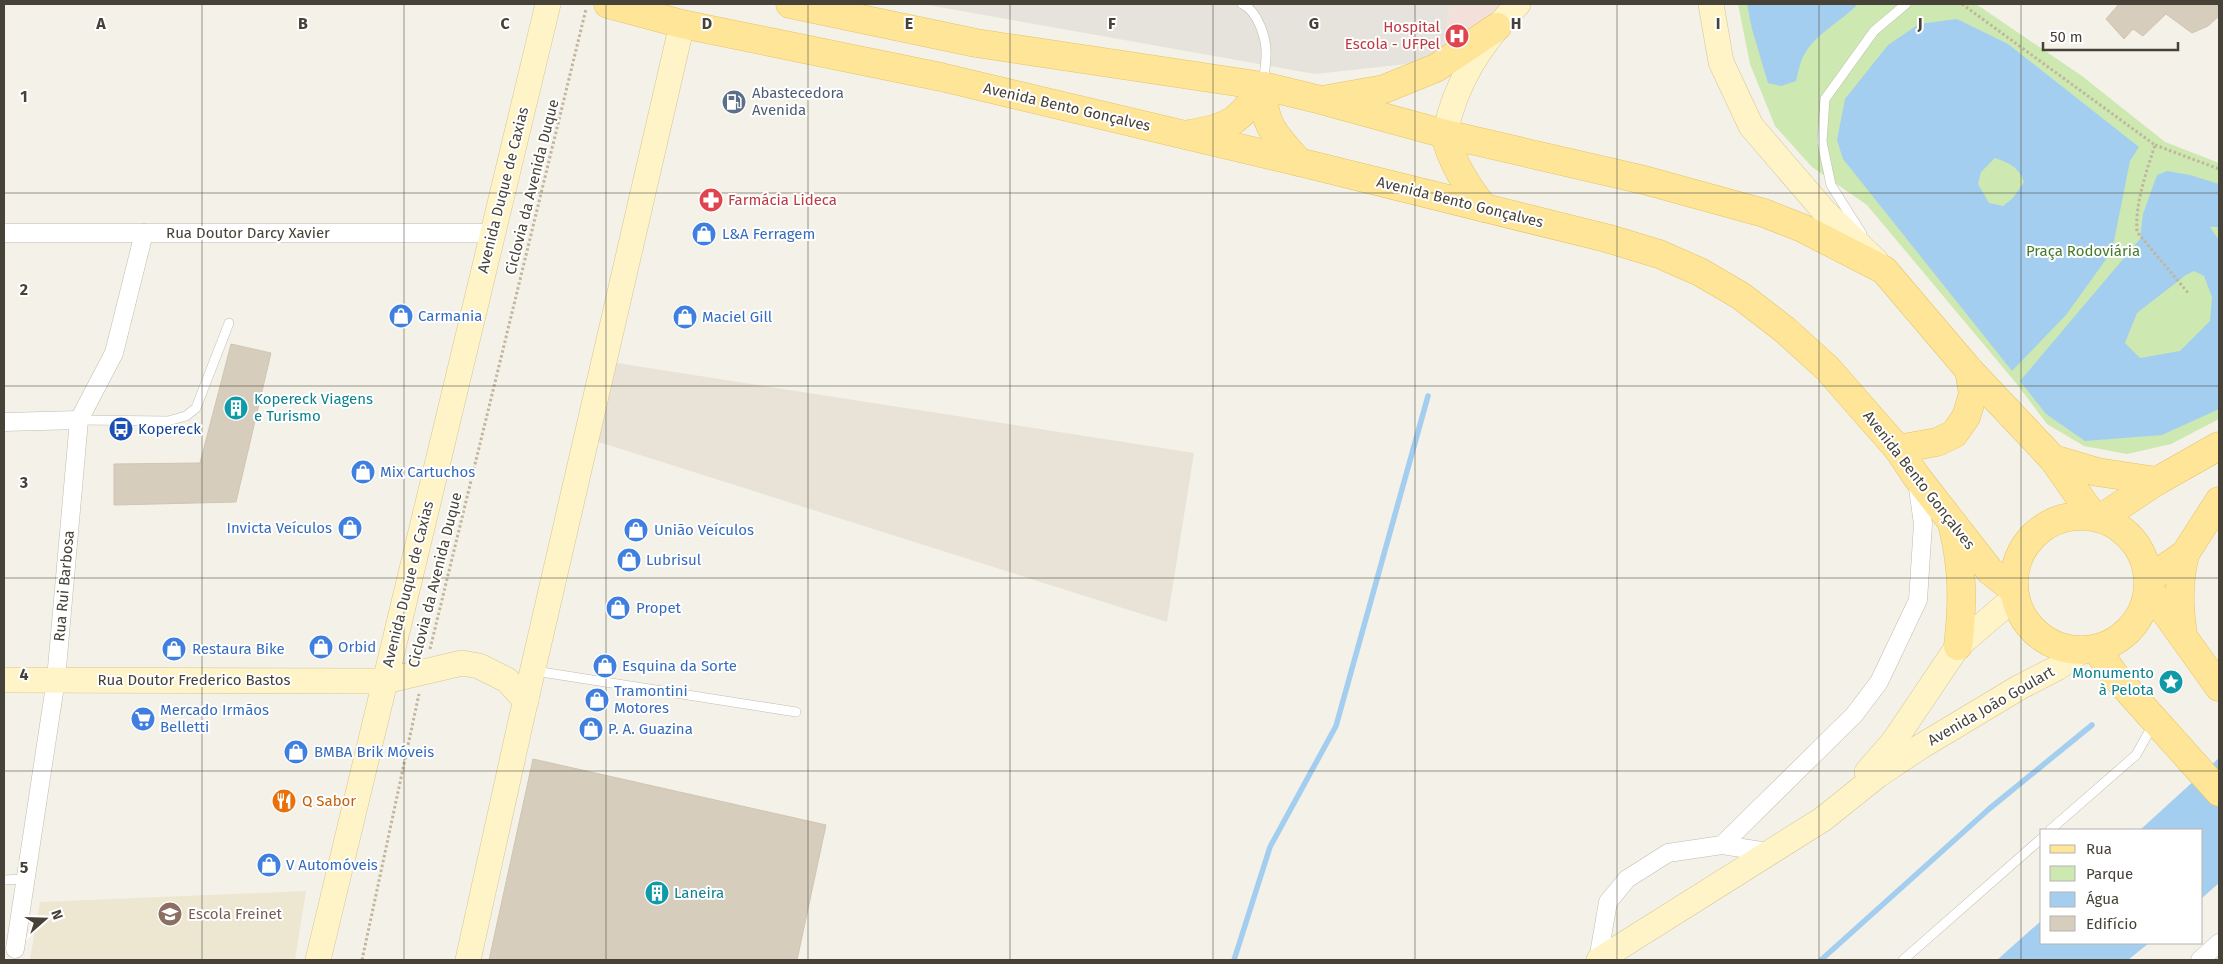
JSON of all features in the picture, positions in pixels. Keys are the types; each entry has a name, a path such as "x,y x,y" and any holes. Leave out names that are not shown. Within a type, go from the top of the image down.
{"main road":[{"name":"Avenida Duque de Caxias","path":"318,960 548,4"},
{"path":"790,4 976,43 1263,86 1321,100 1445,134 1644,180 1764,214 1802,228 1884,270"},
{"path":"1484,208 1470,190 1456,166 1448,150 1445,134 1450,109 1457,91 1474,60 1497,27 1518,4"},
{"path":"1711,4 1721,62 1751,126 1824,211 1884,270 1969,370 2053,458 2097,517"},
{"name":"Avenida Bento Gonçalves","path":"629,6 684,14 1299,162 1606,238 1659,254 1708,277 1741,296 1785,330 1827,368 1898,449 1916,476 1990,571 2014,594 2023,618 2038,636 2058,647 2088,650"},
{"path":"468,960 532,670 684,14"},
{"path":"1321,100 1384,89 1436,68 1497,27"},
{"path":"1185,135 1215,130 1236,119 1249,107 1263,86"},
{"path":"1263,86 1263,108 1269,126 1299,162"},
{"path":"1898,449 1937,442 1954,434 1966,416 1973,394 1969,370"},
{"path":"2097,517 2157,480 2219,446"},
{"path":"2053,458 2097,472 2157,480"},
{"path":"2149,584 2185,554 2219,501"},
{"path":"2014,594 2016,565 2026,542 2045,525 2068,516 2097,517 2120,527 2135,541 2145,559 2149,584 2184,639 2216,683"},
{"path":"1951,522 1958,546 1963,584 1958,646"},
{"path":"2184,639 2179,604 2179,583 2185,554"},
{"name":"Avenida João Goulart","path":"1598,960 1823,819 1878,775 1920,747 2020,687 2088,650 2122,637 2141,616 2149,584"},
{"name":"Avenida João Goulart","path":"1823,819 1894,741 1958,646 2014,594"},
{"path":"2088,650 2116,677 2219,792"},
{"name":"Rua Doutor Frederico Bastos","path":"4,680 385,681 425,670 462,663 479,666 507,680 526,701"}],"street":[{"name":"Rua Doutor Darcy Xavier","path":"4,233 493,233"},
{"name":"Rua Rui Barbosa","path":"15,949 24,879 56,679 79,420 114,353 144,233"},
{"path":"4,422 79,420"},
{"path":"1722,845 1854,715 1879,682 1918,600 1923,524 1916,476"},
{"path":"1598,960 1608,902 1627,879 1668,853 1722,845 1768,852"},
{"path":"2200,960 2219,943"}],"lane":[{"path":"1242,4 1246,6 1260,24 1267,54 1263,86"},
{"path":"1884,270 1831,185 1822,142 1825,99 1874,31 1906,4"},
{"path":"79,420 168,421 186,416 196,408 229,323"},
{"path":"532,670 796,712"},
{"path":"2051,829 2136,755 2160,726"},
{"path":"1903,960 2040,840"},
{"path":"4,880 24,879"}],"path":[{"name":"Ciclovia da Avenida Duque","path":"362,960 410,732 588,4"},
{"path":"1962,4 2155,145 2219,169"},
{"path":"2155,145 2146,172 2136,218 2137,232 2189,294"}],"shaded area":[{"path":"922,4 1450,4 1442,53 1416,63 1315,74"},
{"name":"Hospital Escola - UFPel","path":"1450,4 1509,4 1442,53"},
{"path":"604,361 1194,453 1167,622 586,438"},
{"name":"Escola Freinet","path":"306,891 295,960 30,959 40,902"}],"green space":[{"name":"Praça Rodoviária","path":"1738,4 1976,4 2082,76 2165,142 2219,163 2219,419 2171,444 2127,454 2084,446 2047,424 2016,383 1867,205 1812,167 1775,126 1750,64"}],"water":[{"path":"1747,4 1858,4 1809,47 1801,61 1796,81 1781,86 1768,83 1752,29"},
{"path":"1957,19 2008,44 2139,147 2130,161 2112,251 2066,315 2012,371 1843,159 1837,140 1845,99 1888,45 1919,24","holes":["1995,158 2016,169 2024,182 2013,198 2003,206 1989,203 1978,184 1981,172"]},
{"path":"2167,171 2190,175 2219,184 2219,227 2210,227 2219,240 2219,409 2162,435 2085,441 2046,414 2020,381 2140,239 2143,214 2157,175","holes":["2194,271 2204,276 2212,297 2210,321 2180,351 2140,358 2125,343 2137,313 2186,275"]},
{"path":"2219,758 2219,883 2203,897 2203,829 2141,829"},
{"path":"2040,922 2040,944 2148,944 2128,960 1997,960"}],"building":[{"path":"2119,4 2219,4 2219,16 2208,26 2192,33 2166,14 2143,36 2133,29 2124,39 2106,19"},
{"name":"Kopereck Viagens e Turismo","path":"231,344 271,353 236,502 114,505 114,464 200,463"},
{"name":"Laneira","path":"533,759 826,825 797,960 489,960"}],"waterway":[{"path":"1234,960 1270,847 1336,726 1428,396"},
{"path":"1821,960 1989,809 2092,725"}],"place":[{"name":"Hospital Escola - UFPel","path":"1457,36"},
{"name":"Abastecedora Avenida","path":"734,102"},
{"name":"Farmácia Lideca","path":"711,200"},
{"name":"L&A Ferragem","path":"704,234"},
{"name":"Carmania","path":"401,316"},
{"name":"Maciel Gill","path":"685,317"},
{"name":"Kopereck Viagens e Turismo","path":"236,408"},
{"name":"Kopereck","path":"121,429"},
{"name":"Mix Cartuchos","path":"363,472"},
{"name":"Invicta Veículos","path":"350,528"},
{"name":"União Veículos","path":"636,530"},
{"name":"Lubrisul","path":"629,560"},
{"name":"Propet","path":"618,608"},
{"name":"Orbid","path":"321,647"},
{"name":"Restaura Bike","path":"174,649"},
{"name":"Esquina da Sorte","path":"605,666"},
{"name":"Monumento à Pelota","path":"2171,682"},
{"name":"Tramontini Motores","path":"597,700"},
{"name":"Mercado Irmãos Belletti","path":"143,719"},
{"name":"P. A. Guazina","path":"591,729"},
{"name":"BMBA Brik Móveis","path":"296,752"},
{"name":"Q Sabor","path":"284,801"},
{"name":"V Automóveis","path":"269,865"},
{"name":"Laneira","path":"657,893"},
{"name":"Escola Freinet","path":"170,914"}]}
